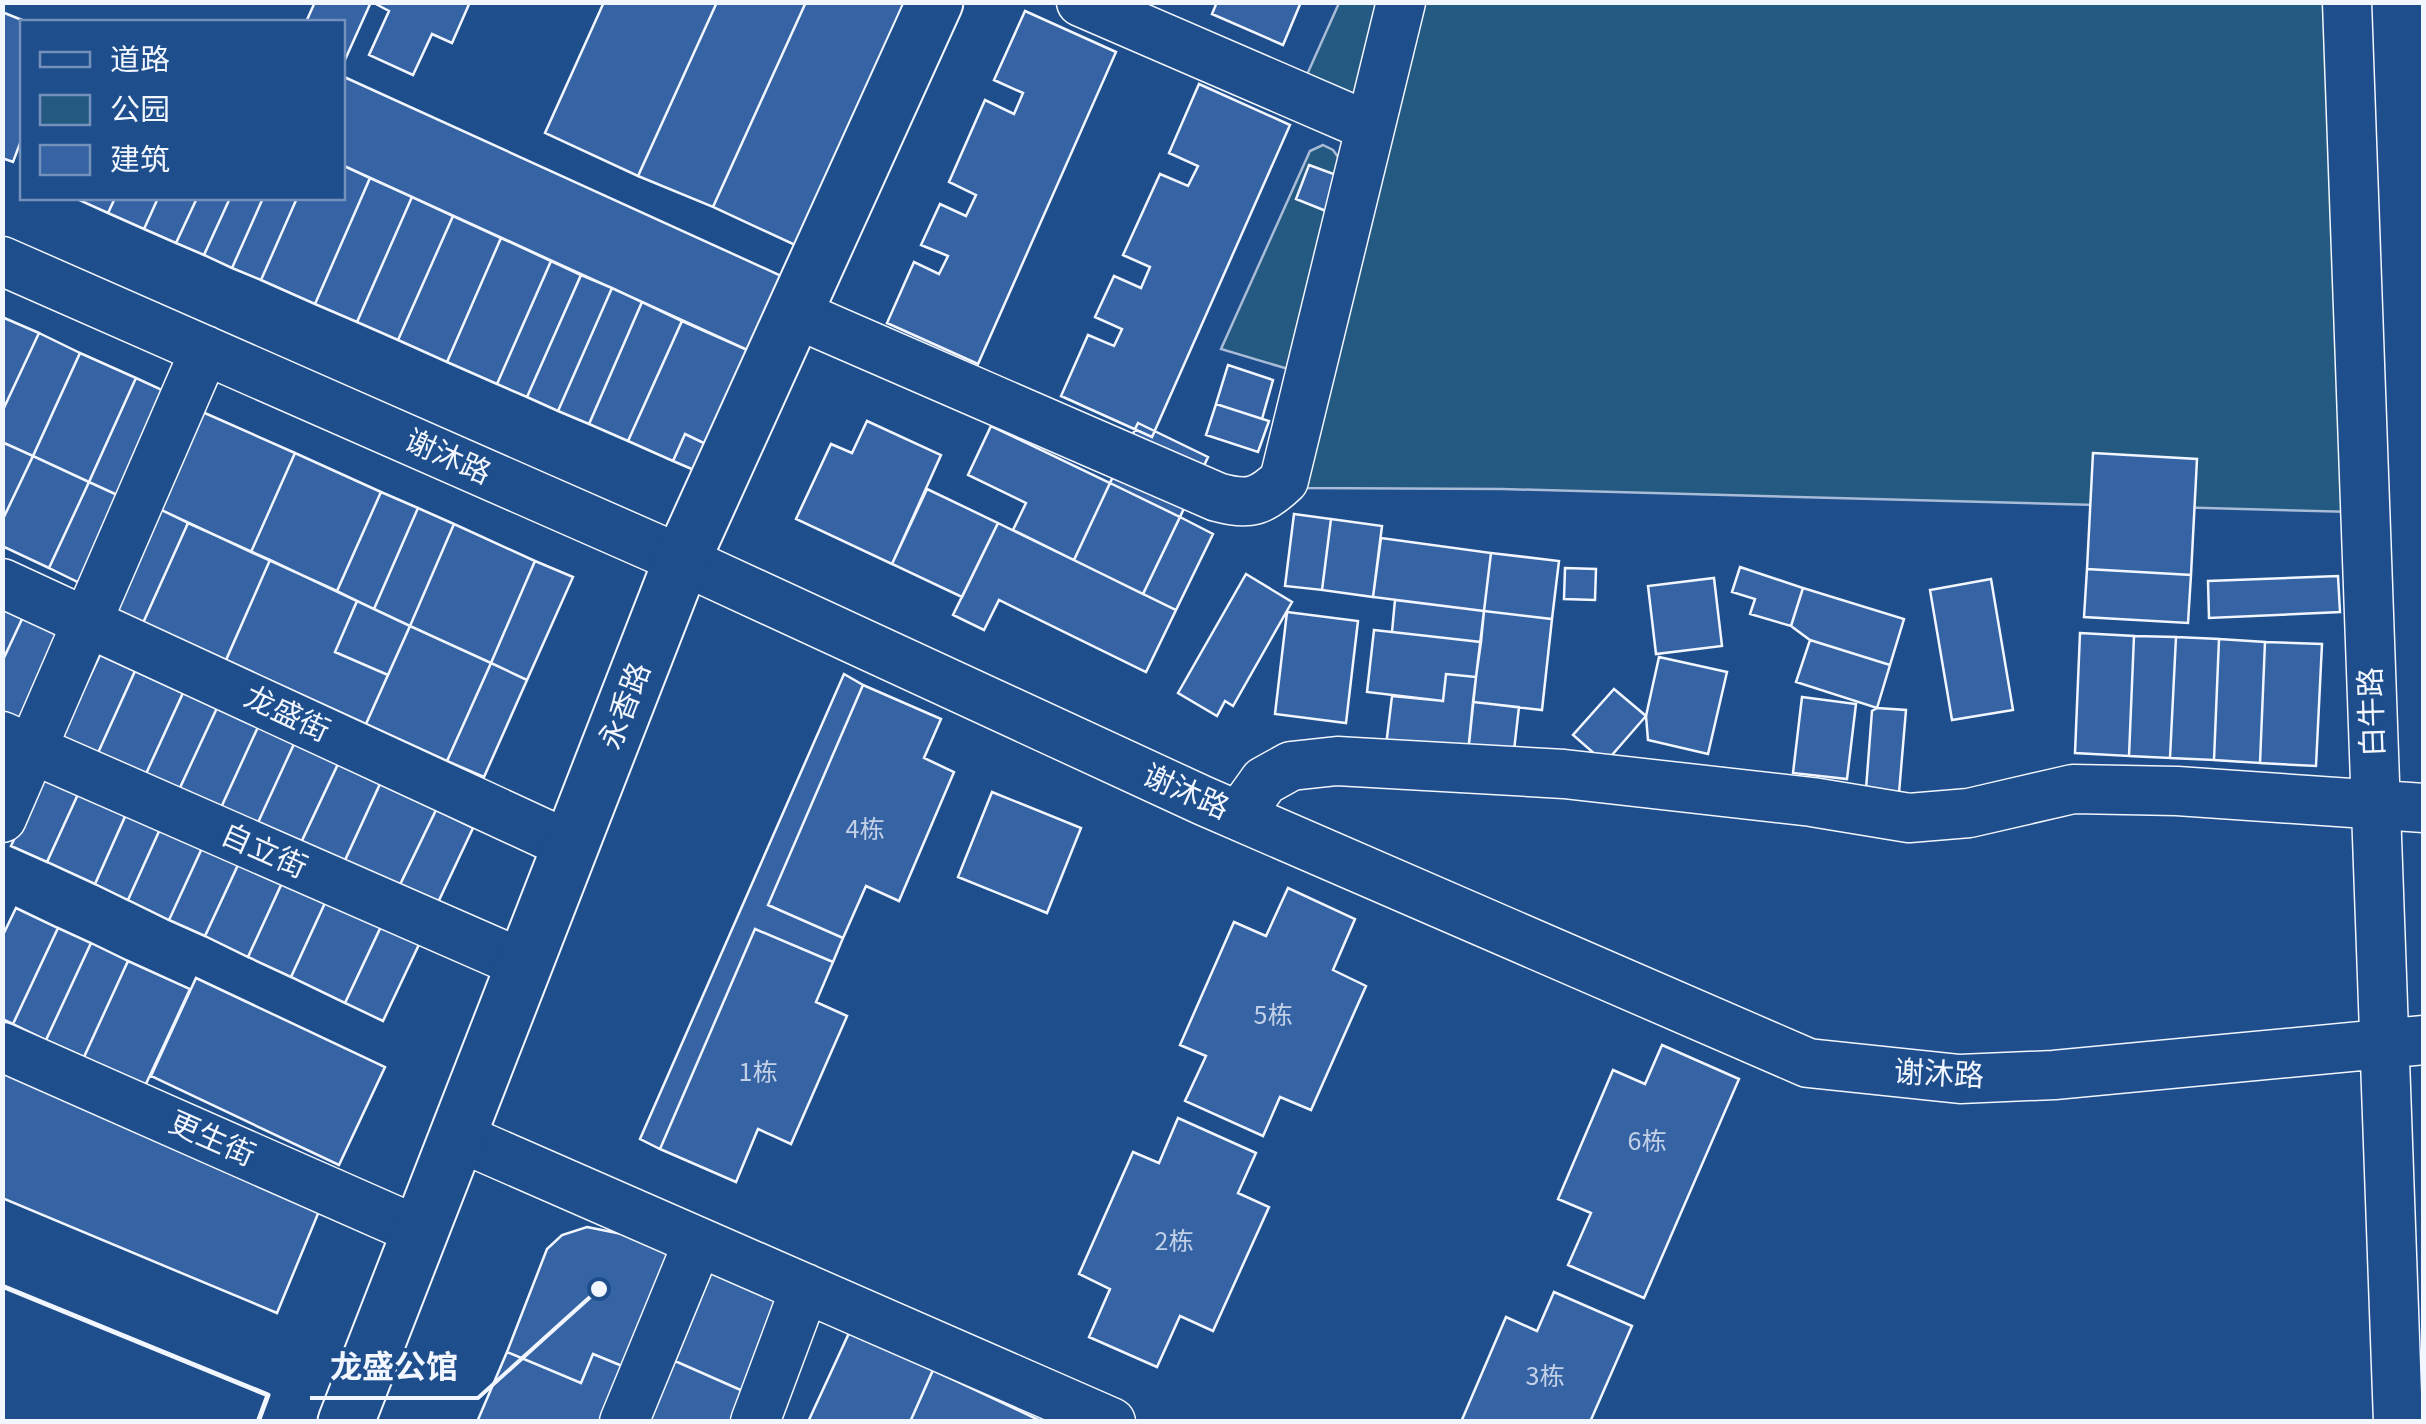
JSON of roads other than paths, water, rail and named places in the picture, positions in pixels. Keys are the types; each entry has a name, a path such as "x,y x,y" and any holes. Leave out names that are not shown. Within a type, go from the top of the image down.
{"main road":[{"name":"永香路","path":"346,1422 682,560 934,2"}],"street":[{"path":"1080,2 1370,127"},
{"path":"794,314 1217,497 1232,501 1265,498 1284,480 1401,2"},
{"name":"白牛路","path":"2347,2 2376,806 2404,1042 2398,1422"},
{"name":"谢沐路","path":"2,261 682,560 1238,816 1808,1063 1960,1080 2054,1075 2404,1042"},
{"path":"2,818 17,743 88,622 205,350"},
{"name":"龙盛街","path":"2,582 571,846"},
{"name":"自立街","path":"17,743 525,964"},
{"path":"1238,816 1264,781 1291,766 1337,761 1564,774 1812,802 1908,818 1969,813 2073,789 2177,791 2424,808"},
{"name":"更生街","path":"2,1047 421,1232"},
{"path":"459,1137 1096,1419"},
{"path":"624,1422 698,1242"},
{"path":"754,1422 805,1288"}],"place":[{"name":"龙盛公馆","path":"599,1289"}]}
